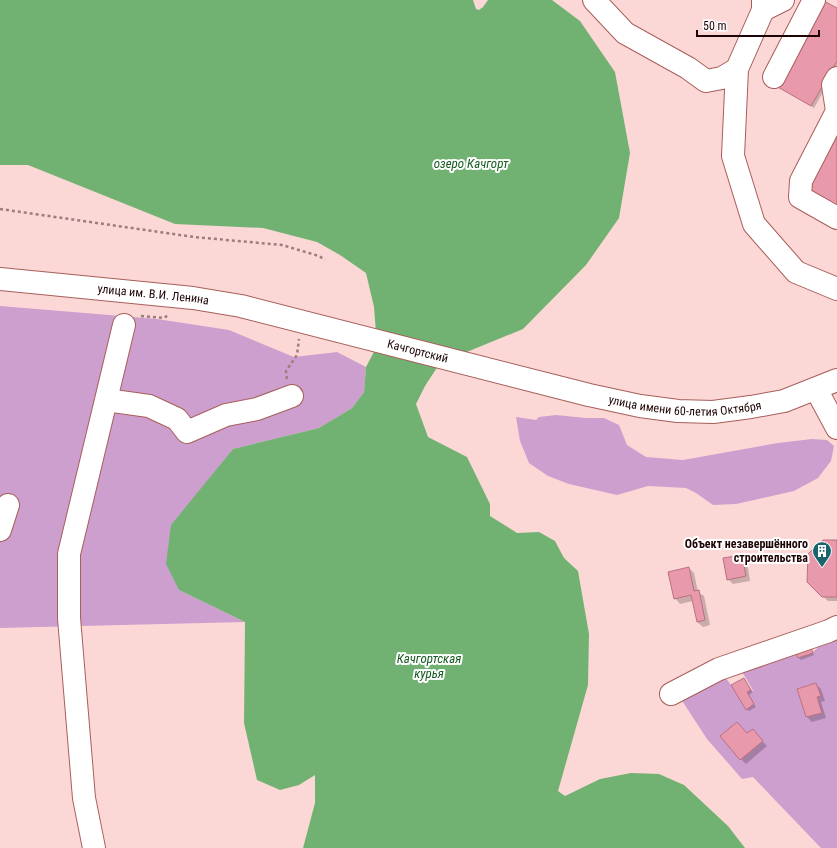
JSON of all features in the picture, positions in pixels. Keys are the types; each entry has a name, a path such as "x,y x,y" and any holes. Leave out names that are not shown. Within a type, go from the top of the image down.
{"main road":[{"path":"594,0 625,33 688,68 706,81 722,78 737,69"},
{"path":"783,0 763,5 737,69 733,156 754,224 796,272 837,289"},
{"path":"774,77 814,0"},
{"path":"837,78 833,85 837,111 801,181 800,197 837,218"},
{"name":"улица им. В.И. Ленина","path":"0,279 193,298 241,306 302,327"},
{"path":"94,848 84,798 69,618 69,554 124,325"},
{"name":"Качгортский","path":"302,327 531,380"},
{"name":"улица имени 60-летия Октября","path":"531,380 640,406 678,411 713,412 751,408 784,401 837,380"},
{"path":"816,389 837,428"},
{"path":"106,400 149,406 177,419 188,432 226,415 257,409 292,396"},
{"path":"0,507 8,505 0,530"},
{"path":"671,694 719,670 837,627"}],"path":[{"path":"0,209 194,238 282,245 318,256 324,260"},
{"path":"124,325 129,316 164,318 170,313"},
{"path":"292,396 286,371 297,355 302,327"}],"shaded area":[{"path":"0,306 157,319 229,330 294,357 337,352 366,367 364,392 352,408 319,428 233,449 210,478 179,590 245,622 0,628"},
{"path":"556,415 604,418 619,425 627,445 646,457 683,460 778,443 812,439 827,440 834,446 831,461 818,478 794,491 736,504 713,505 686,488 648,486 617,495 569,484 548,476 529,463 520,441 516,417 536,420 539,417"},
{"path":"837,632 837,848 821,848 753,777 742,779 707,739 681,699 723,674 731,685 744,678 751,690 754,692 741,670 795,650 798,658 812,653","holes":["816,683 820,696 817,697 821,712 806,717 797,689"]}],"water":[{"path":"0,0 473,0 476,9 479,10 488,0 552,0 580,21 615,72 630,153 619,218 586,265 523,329 440,363 425,386 416,404 428,437 467,457 490,504 490,516 517,533 539,532 555,541 564,558 578,571 589,634 588,685 558,791 565,796 600,779 631,773 659,774 684,785 728,826 745,848 303,848 315,803 315,775 299,785 280,790 257,780 244,723 245,622 179,590 166,564 171,525 233,449 319,428 352,408 364,392 366,367 377,346 374,307 366,273 340,255 317,242 263,228 175,224 28,165 0,165"}],"building":[{"path":"824,1 837,8 837,61 811,106 776,86"},
{"path":"837,133 837,205 808,190"},
{"name":"Объект незавершённого строительства","path":"823,540 837,540 837,597 822,597 807,582 808,554"},
{"path":"742,555 746,576 727,580 723,558"},
{"path":"689,567 694,591 699,590 705,620 697,622 691,595 674,599 668,572"},
{"path":"810,645 813,653 798,658 795,650"},
{"path":"744,678 751,690 747,692 754,704 746,710 731,685"},
{"path":"816,683 821,696 817,697 822,713 806,717 797,689"},
{"path":"737,722 747,733 753,729 763,741 740,760 720,736"}],"place":[{"name":"Объект незавершённого строительства","path":"822,568"}],"water label":[{"name":"озеро Качгорт","path":"471,163"},
{"name":"Качгортская курья","path":"429,666"}]}
